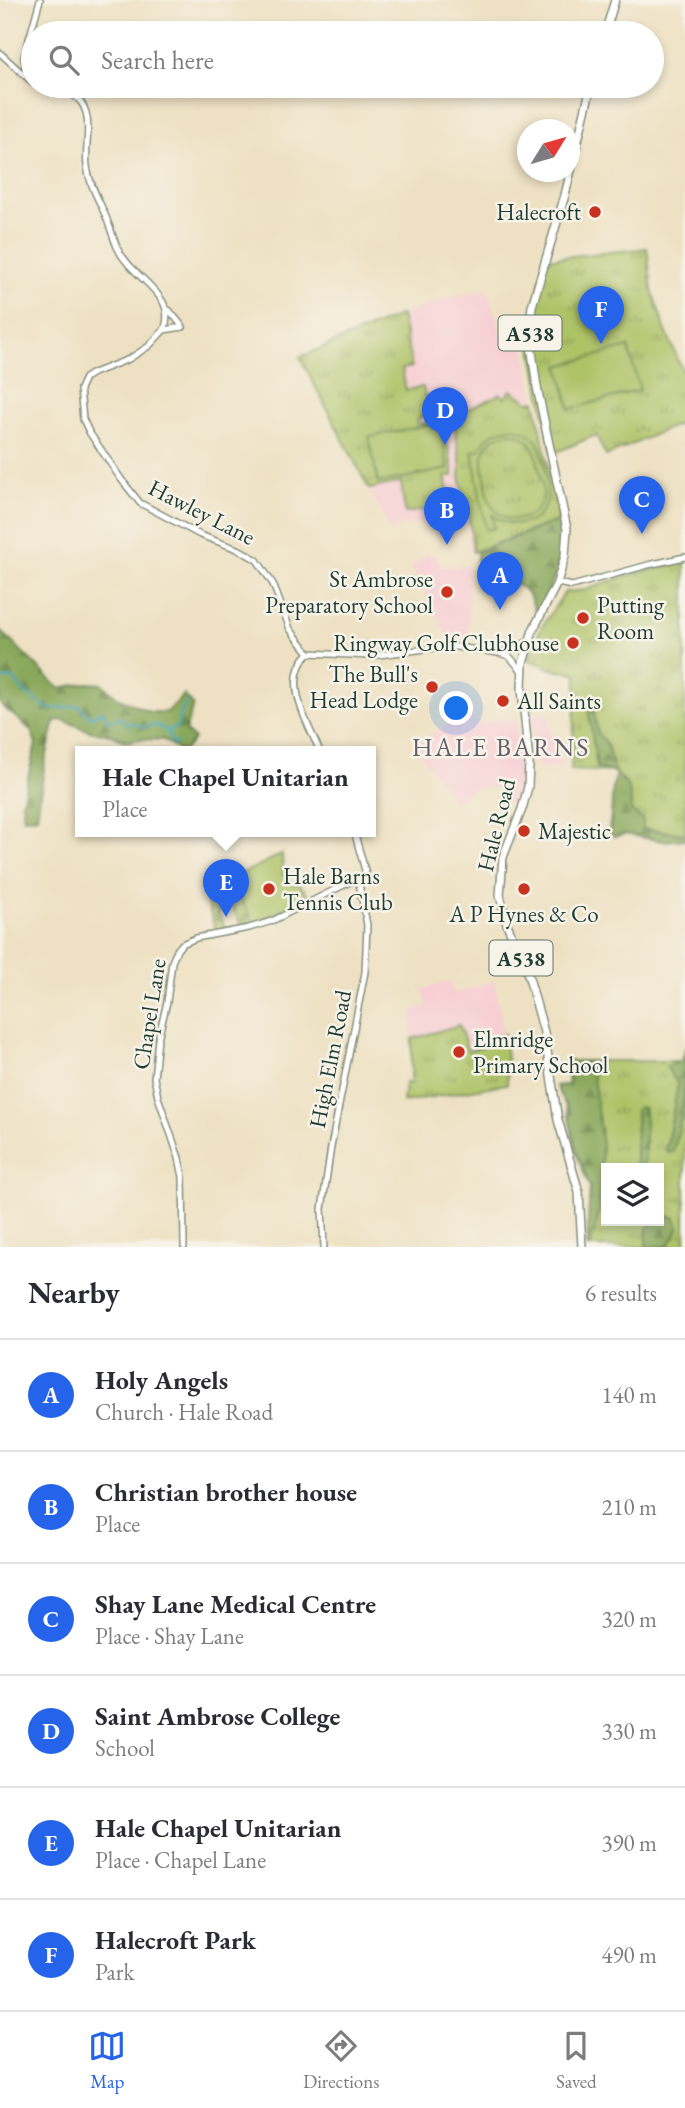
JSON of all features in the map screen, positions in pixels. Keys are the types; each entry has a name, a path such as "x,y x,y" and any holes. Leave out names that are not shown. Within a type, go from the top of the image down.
{"main road":[{"path":"609,21 615,0"},
{"name":"Hale Road","path":"582,1247 579,1192 558,1120 544,1032 528,974 507,924 500,895 503,857 522,809 529,771 522,671 528,642 557,583 565,556 567,529 537,387 529,331 532,306 565,195 588,98"}],"street":[{"path":"34,21 40,0"},
{"path":"0,54 21,71"},
{"path":"76,98 86,110 87,167 91,185 105,213 117,248 127,266 152,288 183,327 164,330"},
{"path":"164,330 169,319 167,308"},
{"name":"Hawley Lane","path":"164,330 136,355 91,374 82,382 80,402 83,419 134,497 147,507 200,535 240,550 257,560 272,584 290,629 309,653"},
{"path":"557,583 572,586 685,557"},
{"path":"499,653 528,642"},
{"path":"318,746 305,720 298,695 297,672 302,660 309,653 371,656 449,646 509,656 522,671"},
{"path":"356,837 366,874 358,878"},
{"name":"Chapel Lane","path":"184,1247 183,1177 154,1078 158,1039 167,1002 172,962 177,950 196,938 272,921 358,878"},
{"name":"High Elm Road","path":"324,1247 322,1209 331,1147 365,972 367,925 358,878"}],"shaded area":[{"path":"488,290 502,335 523,332 560,516 478,572 477,552 469,552 467,521 406,524 391,531 300,357 445,298"},
{"name":"St Ambrose Preparatory School","path":"429,554 437,557 441,567 468,566 469,641 453,641 446,633 411,566"},
{"path":"468,709 478,723 516,718 525,783 518,806 507,803 499,787 472,789 454,802 415,746"},
{"path":"548,713 550,735 559,735 562,767 538,769 530,714"},
{"name":"Elmridge Primary School","path":"450,981 454,993 495,981 508,1066 507,1084 403,1102 405,1082 411,1084 412,1011 427,1006 423,989"}],"green space":[{"path":"647,248 652,290 685,376 685,421 606,456 596,435 552,454 529,331 545,259"},
{"path":"401,315 412,367 402,369 406,390 423,387 425,397 439,394 440,398 417,421 418,424 443,419 453,471 453,476 446,476 450,507 405,513 401,482 369,489 300,357"},
{"path":"628,347 640,390 570,409 559,366"},
{"path":"511,390 529,402 535,401 559,520 473,552 454,421 469,408 500,393 505,398"},
{"path":"439,423 448,469 378,483 369,437"},
{"path":"505,429 524,431 538,444 545,470 546,503 537,517 523,523 507,522 492,515 494,528 486,530 472,451 479,450 488,437","holes":["508,433 528,440 536,453 543,496 541,504 530,515 515,519 500,515 492,506 483,459 486,447 495,438"]},
{"path":"559,520 561,543 558,566 539,609 534,610 527,592 514,584 497,583 478,587 477,552"},
{"path":"685,562 685,838 609,829 617,772 571,770 577,675 528,660 541,628 565,592 586,590 625,576"},
{"path":"0,630 59,688 87,683 102,684 117,697 149,712 167,712 184,695 193,705 185,731 194,739 188,746 173,746 164,740 140,739 127,742 63,720 55,721 45,762 37,816 24,818 22,802 36,744 31,730 0,704"},
{"path":"593,706 598,735 606,743 616,773 597,768 588,707"},
{"path":"617,775 628,786 631,811 643,820 643,829 685,834 685,839 662,841 625,834 614,837 610,833 613,785"},
{"name":"Hale Barns Tennis Club","path":"282,854 283,875 288,878 289,883 299,884 310,897 254,924 231,879"},
{"path":"236,889 254,924 242,926 231,905 217,912 226,929 216,931 207,903"},
{"path":"459,1025 468,1051 484,1046 483,1041 504,1034 507,1084 403,1102 405,1082 411,1084 412,1039"},
{"path":"685,1047 685,1247 587,1247 590,1187 577,1155 567,1108 556,1086 569,1085 566,1061 683,1061"},
{"path":"685,1051 682,1114 677,1139 670,1153 666,1150 678,1084 666,1067 682,1060"},
{"path":"566,1061 591,1062 602,1146 599,1212 590,1247 587,1247 590,1187 577,1155 567,1108 556,1086 569,1085"},
{"path":"644,1108 645,1112 643,1163 636,1161 636,1109"},
{"path":"664,1213 674,1217 679,1226 667,1246 646,1247 647,1228 664,1226"}],"waterway":[{"path":"0,680 12,678 27,694 49,709 79,706 91,717 103,711 108,721 122,718 127,725 133,722 141,727 156,725 167,731 173,745 177,742"},
{"path":"167,731 178,726 179,717 187,701"}],"place":[{"name":"Halecroft","path":"595,212"},
{"name":"Halecroft Park","path":"601,344"},
{"name":"Saint Ambrose College","path":"445,445"},
{"name":"Shay Lane Medical Centre","path":"642,534"},
{"name":"Christian brother house","path":"447,545"},
{"name":"St Ambrose Preparatory School","path":"447,592"},
{"name":"Holy Angels","path":"500,610"},
{"name":"Putting Room","path":"583,618"},
{"name":"Ringway Golf Clubhouse","path":"573,643"},
{"name":"The Bull's Head Lodge","path":"432,687"},
{"name":"All Saints","path":"503,701"},
{"name":"Majestic","path":"524,831"},
{"name":"Hale Barns Tennis Club","path":"269,889"},
{"name":"A P Hynes & Co","path":"524,889"},
{"name":"Hale Chapel Unitarian","path":"226,917"},
{"name":"Elmridge Primary School","path":"459,1052"}],"district":[{"name":"HALE BARNS","path":"501,747"}]}
